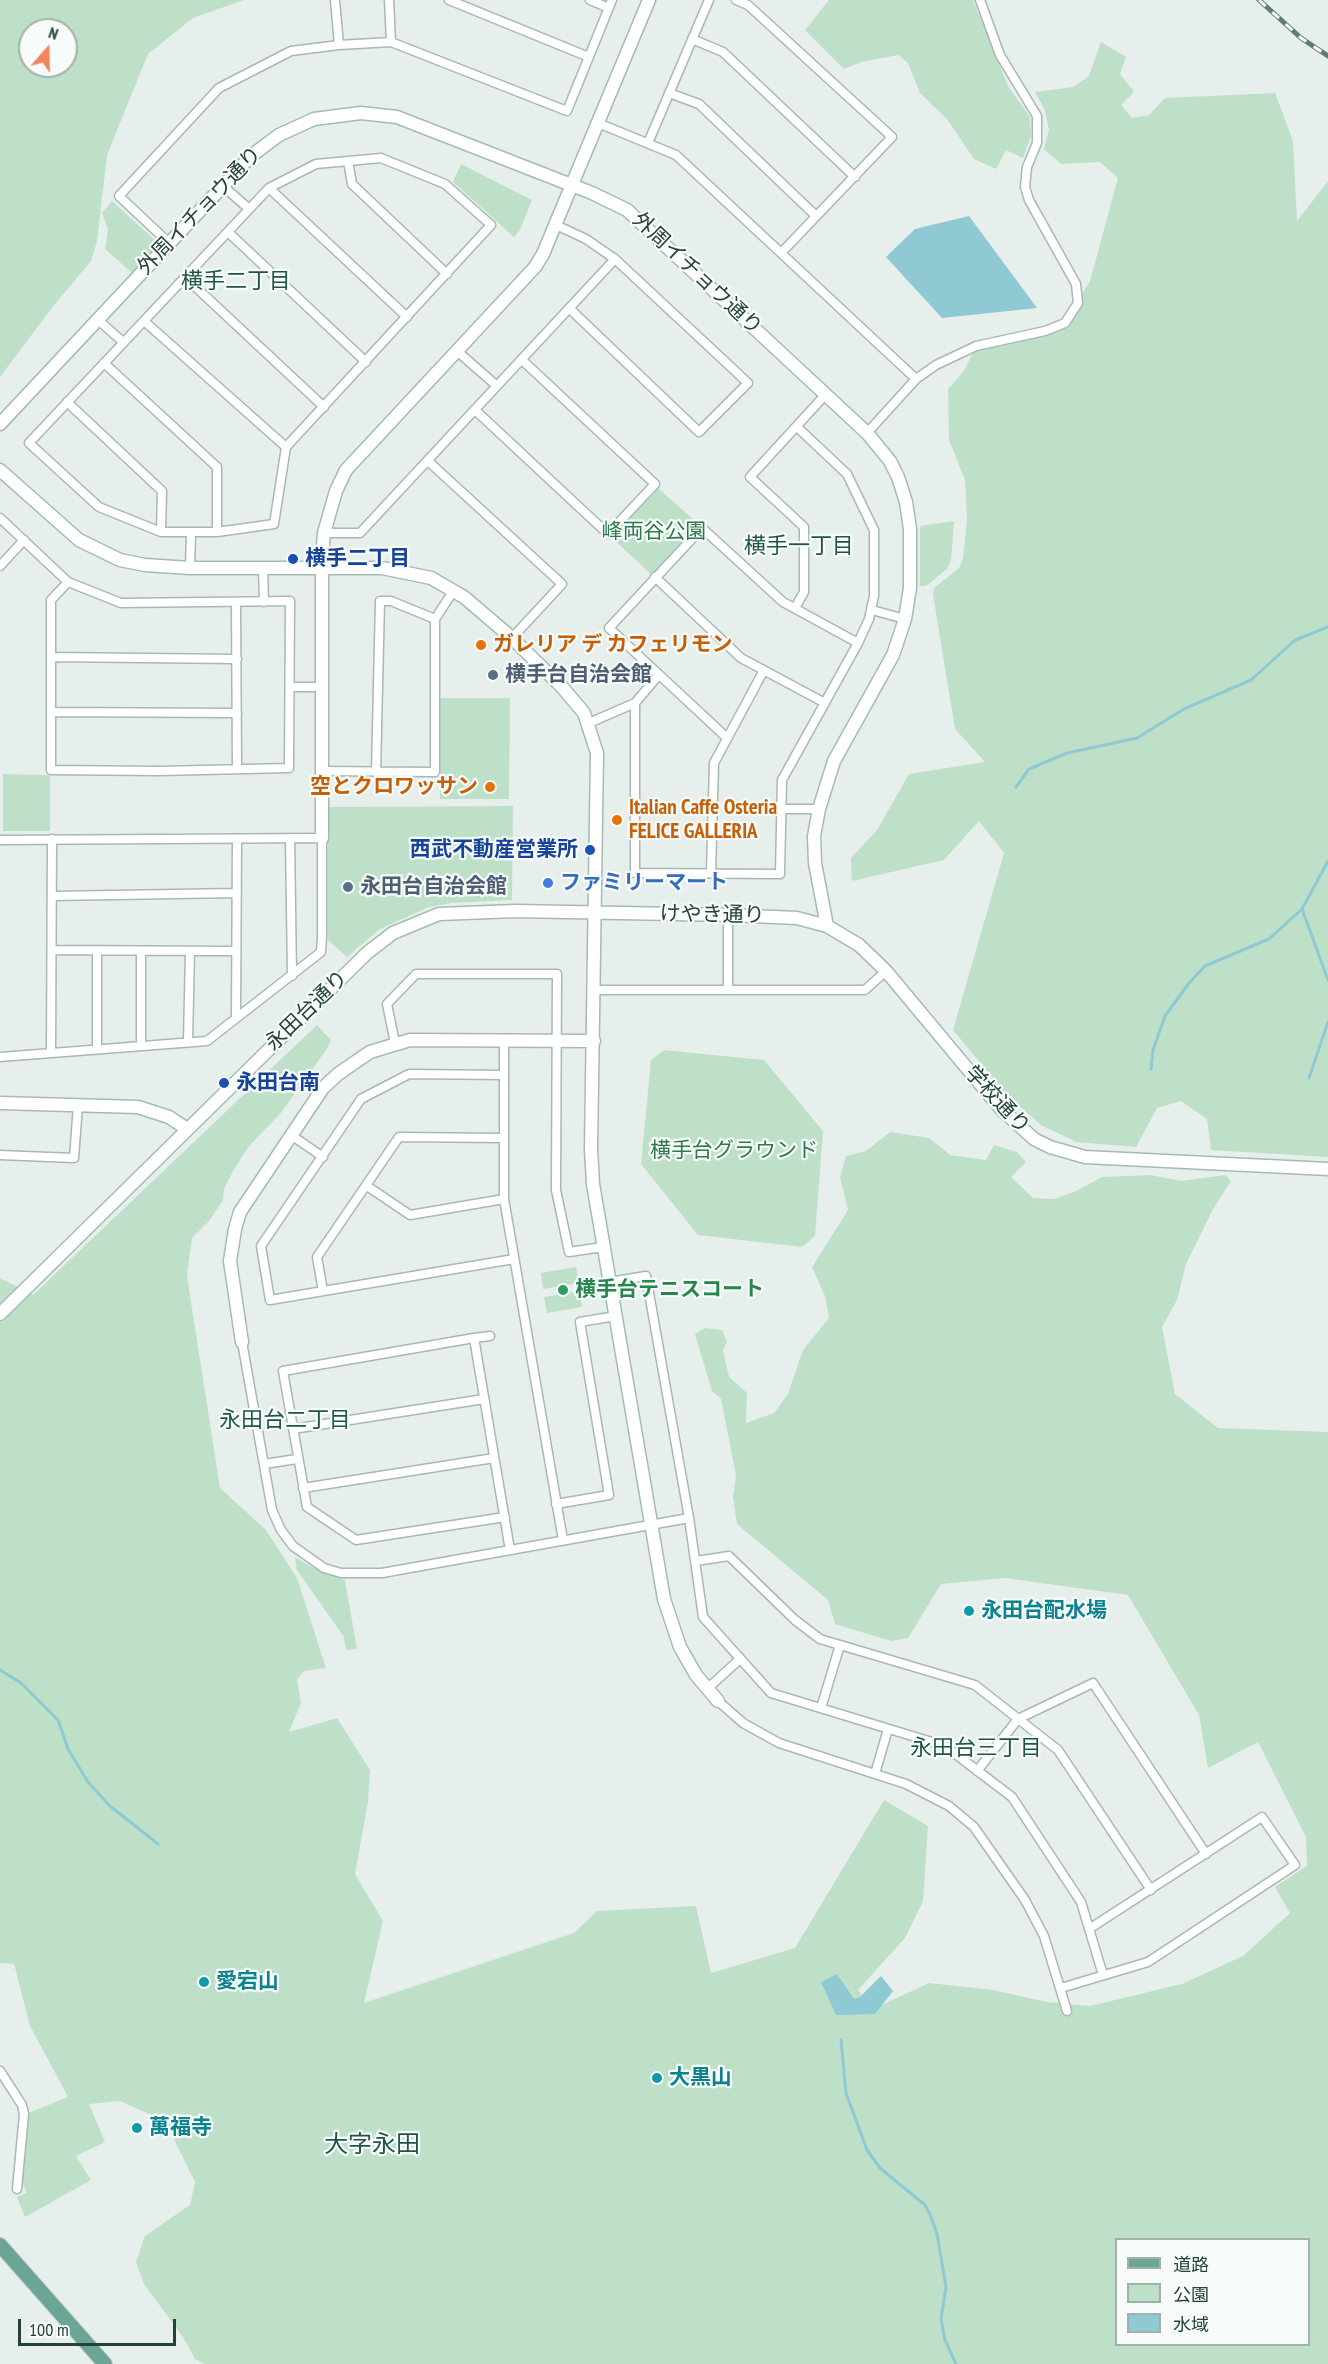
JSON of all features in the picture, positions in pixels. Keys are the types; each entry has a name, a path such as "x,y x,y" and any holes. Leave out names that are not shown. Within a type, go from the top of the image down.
{"main road":[{"path":"0,2245 105,2364"}],"street":[{"path":"335,0 339,45"},
{"path":"389,0 391,42"},
{"path":"448,0 589,57"},
{"path":"168,242 119,196 219,88 291,51 391,42 567,111 611,4 590,0"},
{"path":"0,1057 207,1041 321,952 322,568 328,512 346,470 534,267 556,225 649,0"},
{"path":"648,144 708,0"},
{"path":"736,0 748,5 892,137 781,253"},
{"path":"867,433 916,379 936,365 966,350 1046,331 1065,323 1078,303 1076,284 1029,200 1025,187 1027,167 1037,143 1036,116 1000,55 980,0"},
{"path":"692,39 723,52 855,177"},
{"path":"669,93 699,104 816,216"},
{"name":"外周イチョウ通り","path":"0,424 251,156 279,135 315,119 361,113 415,123 607,200 642,222 867,433 898,477 906,502 910,529 910,588 906,619 892,655 834,761 819,809 814,836 815,863 828,926"},
{"path":"598,123 676,155 916,379"},
{"path":"381,158 445,184 491,225 286,447 274,524 217,532 160,532 99,507 29,443 269,188 316,164 381,158"},
{"path":"348,161 352,184 447,274"},
{"path":"223,186 248,208"},
{"path":"269,188 407,317"},
{"path":"556,225 586,239 615,259 748,383 699,432 570,309"},
{"path":"228,232 366,362"},
{"path":"324,533 360,533 615,259"},
{"path":"186,278 324,406"},
{"path":"97,319 123,342"},
{"path":"144,321 286,447"},
{"path":"457,351 497,386"},
{"path":"475,410 608,534 655,484 522,360"},
{"path":"104,363 217,467 217,532"},
{"path":"795,608 804,592 804,527 750,477 826,394"},
{"path":"67,402 162,491 160,532"},
{"path":"635,703 634,873 780,874 782,780 858,643 872,610 874,530 847,474 797,427"},
{"path":"428,461 562,584 512,638"},
{"path":"0,470 79,540 94,550 120,560 145,565 190,568 399,570 431,578 453,590 512,638 576,701 589,723 597,753 591,1149 603,1247 670,1622 680,1647 707,1689 743,1723 779,1743 928,1793 950,1806 974,1827 1025,1900 1044,1936 1067,2011"},
{"path":"0,518 68,582 121,603 290,601 289,768 159,771 51,770 51,600 68,582"},
{"path":"726,737 609,628 702,528 783,602 858,643"},
{"path":"190,568 191,533"},
{"path":"0,566 24,540"},
{"path":"263,568 264,602"},
{"path":"655,578 741,658 825,704"},
{"path":"321,771 435,772 435,619 453,590"},
{"path":"376,772 380,601 391,601 435,619"},
{"path":"236,602 237,769"},
{"path":"872,610 906,619"},
{"path":"51,657 237,659"},
{"path":"711,873 714,763 764,670"},
{"path":"589,723 635,703 658,676"},
{"path":"290,687 322,687"},
{"path":"51,712 237,713"},
{"path":"782,809 819,809"},
{"path":"236,1018 237,838"},
{"path":"290,838 292,976"},
{"path":"0,840 322,838"},
{"path":"51,1052 52,839"},
{"path":"52,896 237,893"},
{"name":"永田台通り","path":"0,1314 367,953 393,933 439,914 470,911 596,914"},
{"name":"けやき通り","path":"596,914 797,918 828,926"},
{"path":"728,915 728,990"},
{"name":"学校通り","path":"828,926 859,945 886,971 1001,1109 1034,1139 1050,1147 1085,1157 1328,1169"},
{"path":"52,950 236,951"},
{"path":"97,951 97,1048"},
{"path":"141,951 141,1046"},
{"path":"188,1042 190,951"},
{"path":"595,990 865,990 886,971"},
{"path":"394,1043 387,1004 416,974 557,974 556,1190 569,1252 603,1247"},
{"path":"594,1041 410,1040 394,1043 370,1053 338,1074 324,1088 291,1135 245,1204 235,1229 230,1261 272,1510 281,1530 293,1546 324,1568 341,1573 382,1573 689,1518"},
{"path":"504,1041 504,1199 563,1540"},
{"path":"504,1075 409,1074 361,1099 261,1246 270,1300 514,1259"},
{"path":"0,1103 138,1107 169,1117 187,1130"},
{"path":"0,1155 74,1158 78,1105"},
{"path":"291,1135 323,1156"},
{"path":"323,1292 317,1257 399,1137 503,1138"},
{"path":"367,1186 410,1215 504,1199"},
{"path":"609,1282 646,1276 689,1518 703,1617 771,1693 945,1746 1012,1797 1080,1902 1103,1975"},
{"path":"556,1503 609,1495 580,1322 616,1316"},
{"path":"490,1336 283,1371 307,1507 356,1540 504,1517"},
{"path":"474,1338 510,1550"},
{"path":"293,1429 484,1399"},
{"path":"303,1488 494,1458"},
{"path":"264,1464 297,1459"},
{"path":"696,1562 729,1556 795,1620 820,1639 975,1685 1058,1750 1150,1890"},
{"path":"821,1708 840,1645"},
{"path":"707,1689 741,1659"},
{"path":"977,1771 1018,1719 1093,1683 1206,1854"},
{"path":"875,1774 888,1729"},
{"path":"1061,1988 1148,1962 1295,1865 1262,1817 1089,1929"},
{"path":"0,2071 22,2104 24,2114 17,2189"}],"green space":[{"path":"0,0 244,0 193,18 148,54 107,155 97,241 91,261 54,305 0,377"},
{"path":"829,0 973,0 1008,86 1030,117 1031,136 1023,158 1006,150 996,169 974,159 947,119 920,93 908,63 898,55 861,62 844,69 805,30"},
{"path":"1101,42 1126,57 1120,74 1134,92 1121,105 1132,118 1149,115 1165,98 1275,93 1293,141 1297,221 1328,181 1328,1157 1211,1150 1207,1119 1181,1101 1157,1108 1136,1147 1076,1142 1041,1125 1008,1096 953,1030 1004,853 979,821 944,860 852,881 851,858 877,830 909,774 985,762 955,729 933,594 934,588 959,568 963,559 967,519 965,480 949,440 948,389 964,371 976,346 1065,323 1090,281 1118,178 1100,162 1061,164 1044,149 1049,130 1045,110 1035,92 1073,87 1089,76"},
{"path":"461,164 532,200 520,230 514,237 453,182"},
{"path":"112,201 159,244 132,273 105,249 108,229 102,213"},
{"name":"峰両谷公園","path":"658,488 698,524 652,575 612,538"},
{"path":"954,521 951,560 947,569 926,586 920,586 920,526"},
{"path":"440,698 510,698 509,799 440,799"},
{"path":"3,774 50,775 50,831 3,831"},
{"path":"513,806 512,900 451,903 429,907 380,929 347,957 328,940 328,807"},
{"path":"317,1025 331,1040 280,1114 249,1146 224,1189 223,1200 209,1221 192,1238 187,1276 220,1488 266,1530 297,1578 326,1668 304,1671 297,1679 301,1703 289,1732 337,1718 370,1770 368,1802 355,1874 383,1921 364,2003 574,1933 597,1911 696,1906 711,1973 795,1948 884,1800 928,1826 923,1901 905,1938 858,1990 873,2009 929,1983 994,1990 1046,2002 1090,2006 1182,1984 1243,1956 1290,1913 1275,1887 1307,1866 1306,1837 1258,1742 1208,1768 1199,1715 1128,1595 1005,1578 941,1584 908,1638 891,1641 835,1624 828,1600 737,1524 733,1497 736,1475 721,1399 712,1391 695,1334 705,1328 722,1330 727,1342 723,1350 729,1377 747,1393 746,1423 774,1413 788,1394 803,1350 829,1318 825,1296 812,1267 848,1210 840,1177 846,1156 866,1151 890,1132 929,1138 950,1155 986,1160 994,1145 1017,1152 1026,1162 1011,1177 1033,1198 1054,1199 1076,1191 1102,1177 1150,1175 1181,1181 1225,1175 1231,1181 1213,1209 1186,1264 1177,1300 1162,1327 1175,1394 1218,1428 1328,1432 1328,2364 205,2364 195,2359 183,2337 144,2284 136,2262 145,2236 190,2205 195,2182 165,2121 120,2101 89,2104 105,2142 76,2156 91,2180 25,2217 17,2197 27,2193 21,2180 26,2114 68,2097 30,2026 14,1964 0,1963 0,1278 33,1295"},
{"name":"横手台グラウンド","path":"664,1050 764,1060 823,1131 815,1236 802,1247 698,1235 641,1164 651,1060"},
{"path":"576,1267 579,1283 543,1289 541,1273"},
{"path":"580,1291 582,1307 547,1313 544,1297"},
{"path":"295,1557 310,1566 345,1580 357,1649 346,1650 344,1637 297,1570"}],"water":[{"path":"969,216 1037,308 942,318 886,257 915,229"},
{"path":"837,1974 854,1999 860,1997 881,1976 893,1991 875,2014 836,2015 821,1982"}],"waterway":[{"path":"1016,787 1029,769 1067,753 1137,738 1184,709 1251,680 1295,640 1328,627"},
{"path":"1151,1069 1153,1050 1165,1016 1189,983 1205,966 1269,939 1302,909 1328,861"},
{"path":"1302,909 1328,980"},
{"path":"1309,1078 1328,1022"},
{"path":"0,1670 21,1683 58,1720 68,1749 88,1782 110,1806 158,1844"},
{"path":"841,2040 846,2093 867,2150 880,2168 925,2205 930,2214 937,2234 946,2287 941,2319 945,2340 956,2364"}],"railway":[{"path":"1259,0 1301,38 1328,56"}],"place":[{"name":"横手二丁目","path":"293,559"},
{"name":"ガレリア デ カフェリモン","path":"481,645"},
{"name":"横手台自治会館","path":"493,675"},
{"name":"空とクロワッサン","path":"490,787"},
{"name":"Italian Caffe Osteria FELICE GALLERIA","path":"617,820"},
{"name":"西武不動産営業所","path":"590,850"},
{"name":"ファミリーマート","path":"548,883"},
{"name":"永田台自治会館","path":"348,887"},
{"name":"永田台南","path":"224,1083"},
{"name":"横手台テニスコート","path":"563,1290"},
{"name":"永田台配水場","path":"969,1611"},
{"name":"愛宕山","path":"204,1982"},
{"name":"大黒山","path":"657,2078"},
{"name":"萬福寺","path":"137,2128"}],"district":[{"name":"横手二丁目","path":"236,282"},
{"name":"横手一丁目","path":"799,547"},
{"name":"永田台二丁目","path":"285,1421"},
{"name":"永田台三丁目","path":"976,1749"},
{"name":"大字永田","path":"372,2145"}]}
